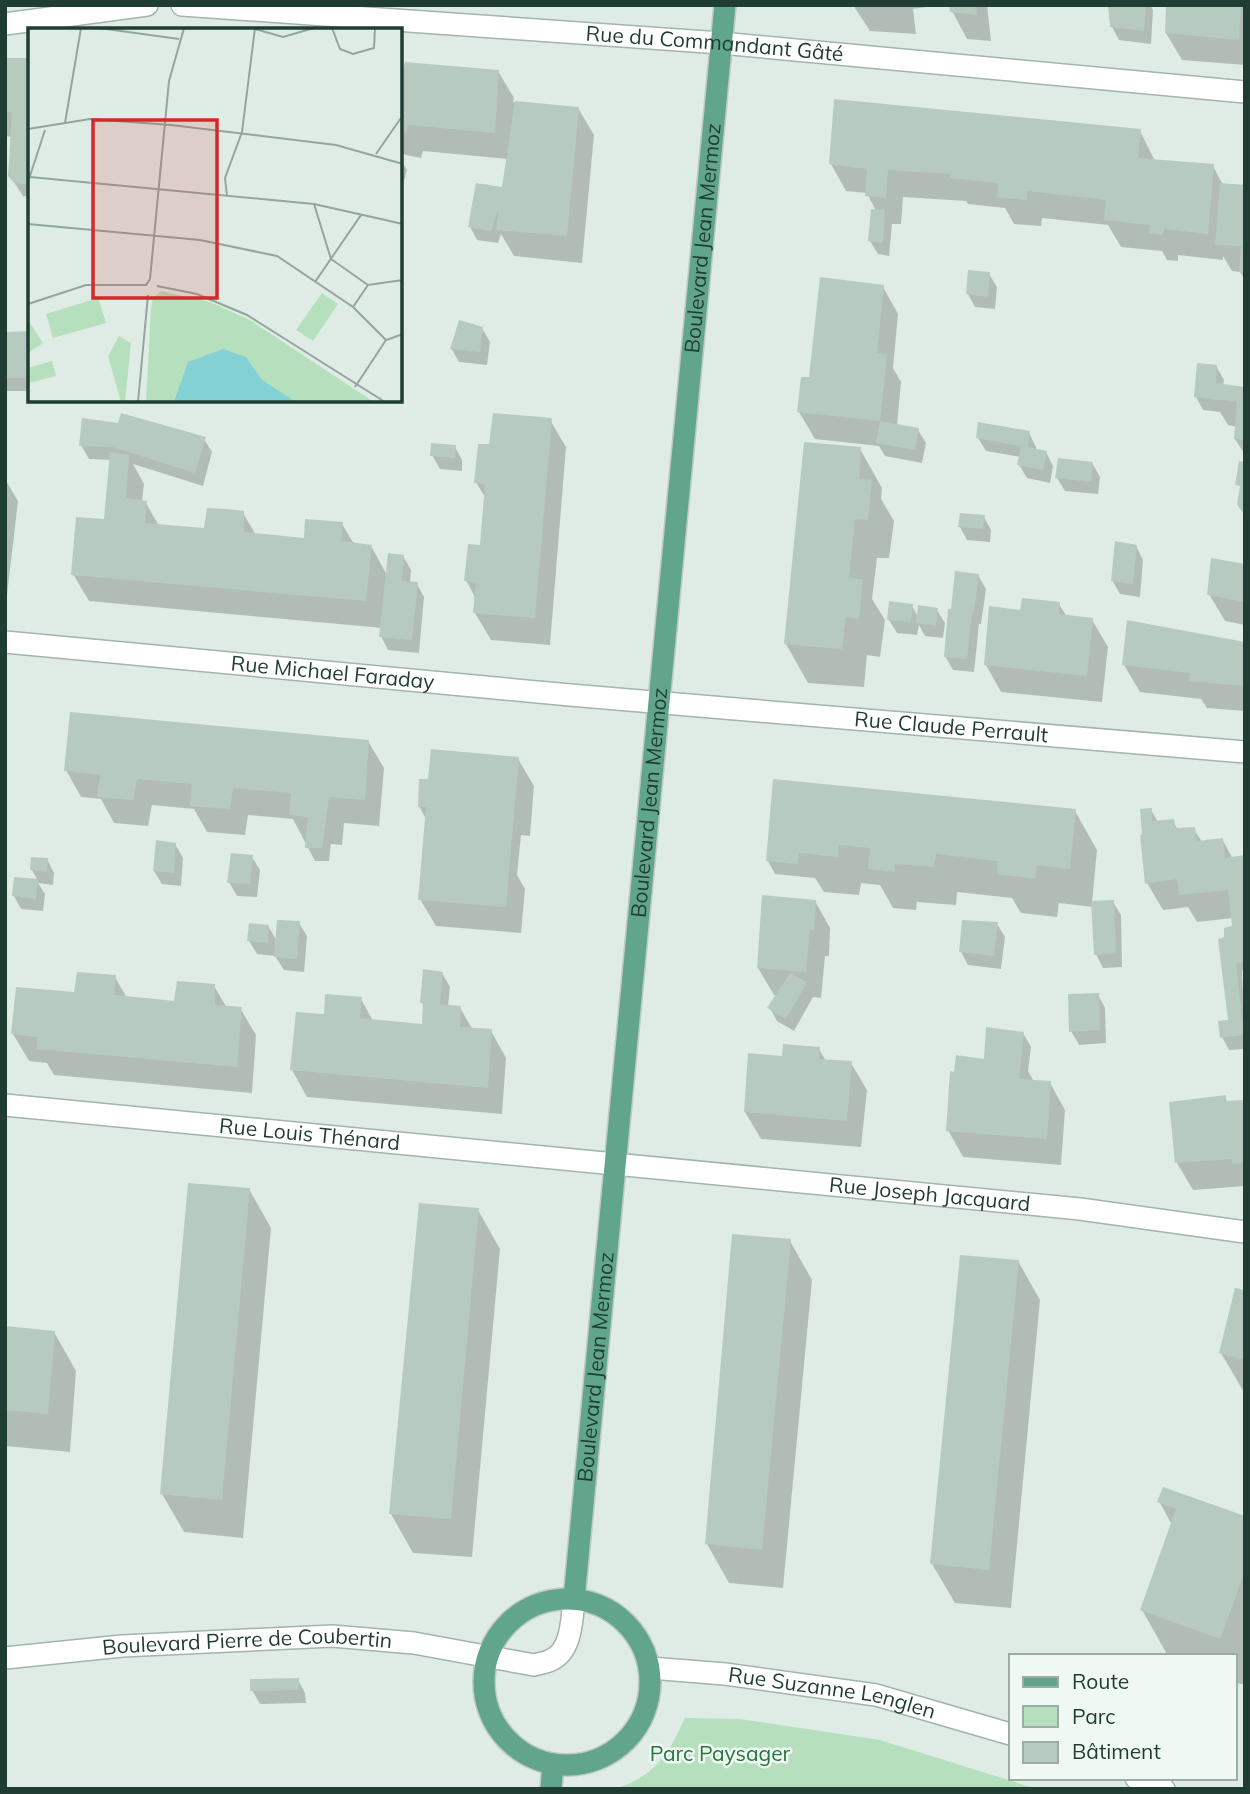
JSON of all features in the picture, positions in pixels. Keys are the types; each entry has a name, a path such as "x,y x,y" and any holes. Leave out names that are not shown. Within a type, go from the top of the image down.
{"main road":[{"name":"Boulevard Jean Mermoz","path":"574,1599 725,5"},
{"path":"574,1599 595,1603 615,1614 631,1628 643,1647 650,1668 643,1717 628,1739 606,1755 581,1764 553,1764 526,1754 504,1737 489,1712 484,1684 488,1656 501,1631 521,1612 546,1601 574,1599"},
{"path":"551,1789 553,1764"}],"street":[{"path":"5,24 147,5"},
{"name":"Rue du Commandant Gâté","path":"182,5 721,43 1245,92"},
{"name":"Rue Michael Faraday","path":"5,642 659,703"},
{"name":"Rue Claude Perrault","path":"659,703 1245,752"},
{"name":"Rue Louis Thénard","path":"5,1105 615,1164"},
{"name":"Rue Joseph Jacquard","path":"615,1164 1080,1209 1245,1232"},
{"name":"Boulevard Pierre de Coubertin","path":"5,1658 122,1646 332,1636 414,1643 534,1665 553,1660 565,1646 572,1625 574,1599"},
{"name":"Rue Suzanne Lenglen","path":"650,1668 725,1674 876,1695 1009,1734"},
{"path":"1141,1780 1164,1789"}],"green space":[{"name":"Parc Paysager","path":"685,1718 740,1719 880,1740 1037,1789 615,1789 641,1777 659,1762"}],"building":[{"path":"949,5 975,5 977,15 950,12"},
{"path":"1108,5 1146,5 1144,31 1110,27"},
{"path":"1166,5 1241,5 1239,40 1165,33"},
{"path":"5,58 28,58 28,185 14,183 8,176 12,112 5,111"},
{"path":"405,62 499,70 495,133 408,125 406,132 402,131 402,72"},
{"path":"834,99 1141,129 1138,158 1214,164 1208,234 1164,229 1163,235 1149,233 1150,225 1104,220 1106,200 1027,191 1027,200 997,197 998,183 950,178 950,174 888,170 886,198 865,196 867,169 829,164"},
{"path":"515,101 579,107 567,236 496,230 499,207 491,231 468,227 476,183 502,187"},
{"path":"1220,183 1245,185 1245,273 1239,272 1241,246 1215,245"},
{"path":"871,209 885,210 883,243 868,241"},
{"path":"968,270 990,272 988,297 966,294"},
{"path":"820,277 884,285 877,353 887,354 880,421 797,412 801,377 809,377"},
{"path":"459,320 483,327 480,352 450,349"},
{"path":"28,331 28,378 5,378 5,332"},
{"path":"1197,363 1217,365 1216,383 1245,387 1245,440 1234,439 1237,402 1194,397"},
{"path":"121,413 206,437 195,473 112,447 79,446 82,418 118,423"},
{"path":"493,413 552,418 535,618 473,613 476,582 464,581 468,544 480,545 485,484 474,483 478,444 489,444"},
{"path":"880,421 919,428 915,450 876,443"},
{"path":"978,422 1030,431 1028,447 1047,451 1043,470 1017,465 1021,446 976,438"},
{"path":"804,442 861,447 859,479 872,480 868,520 855,519 849,577 863,580 859,619 846,617 842,649 784,644"},
{"path":"431,443 456,445 455,458 430,456"},
{"path":"110,452 129,455 126,498 147,501 145,523 204,528 207,508 227,509 244,511 244,532 304,538 305,519 343,522 341,541 372,545 366,601 71,575 76,517 104,519"},
{"path":"1058,458 1093,462 1091,482 1055,478"},
{"path":"1239,461 1245,462 1245,516 1237,504 1240,486 1235,485"},
{"path":"960,513 985,515 983,529 958,527"},
{"path":"1115,541 1137,545 1133,584 1111,581"},
{"path":"388,553 404,555 402,581 418,582 412,640 379,637"},
{"path":"1211,558 1245,564 1245,602 1207,595"},
{"path":"955,571 979,574 967,659 944,657 948,609 951,609"},
{"path":"1022,598 1060,602 1059,614 1093,618 1087,676 984,665 989,606 1020,610"},
{"path":"889,601 913,604 911,622 887,620"},
{"path":"918,605 938,608 936,626 916,623"},
{"path":"1127,620 1245,642 1245,686 1189,681 1190,673 1122,665"},
{"path":"70,712 369,740 365,800 329,797 322,848 305,848 308,817 289,815 291,793 233,788 230,809 190,806 192,784 137,779 133,800 97,797 100,775 64,771"},
{"path":"431,749 519,757 506,907 418,900 426,807 418,807 419,779 428,779"},
{"path":"773,779 1076,809 1070,869 1037,865 1035,879 997,874 998,861 936,854 934,867 895,864 895,872 868,869 870,848 839,845 838,857 799,853 798,864 766,861"},
{"path":"1152,808 1152,821 1174,819 1175,828 1195,827 1197,841 1223,838 1225,858 1245,855 1245,962 1236,963 1244,1035 1220,1038 1218,1021 1228,1020 1218,939 1224,937 1224,928 1232,926 1228,890 1179,895 1177,879 1145,884 1140,809"},
{"path":"156,840 176,843 174,873 153,871"},
{"path":"231,853 253,855 250,884 227,883"},
{"path":"31,857 48,858 47,872 30,870"},
{"path":"14,877 38,879 36,899 12,896"},
{"path":"762,895 816,900 814,930 810,930 806,972 757,968"},
{"path":"1114,900 1116,954 1094,955 1091,901"},
{"path":"277,920 300,921 297,959 274,957"},
{"path":"962,920 998,922 994,956 959,952"},
{"path":"249,923 269,925 268,943 247,941"},
{"path":"423,969 443,972 440,1004 461,1006 460,1027 492,1029 488,1088 290,1070 296,1012 324,1014 325,994 362,997 360,1018 422,1024 423,1003 420,1003"},
{"path":"77,972 116,975 114,995 174,1001 177,981 215,984 215,1005 242,1007 237,1067 37,1049 37,1037 11,1034 16,987 74,992"},
{"path":"790,973 807,982 786,1019 767,1008"},
{"path":"1099,993 1100,1030 1069,1032 1068,994"},
{"path":"986,1027 1024,1032 1019,1079 1051,1081 1047,1139 946,1131 950,1071 954,1072 956,1055 984,1059"},
{"path":"783,1044 820,1047 819,1059 852,1061 847,1121 744,1112 748,1053 782,1056"},
{"path":"1226,1095 1226,1101 1245,1100 1245,1163 1232,1164 1232,1159 1175,1163 1169,1102"},
{"path":"188,1183 250,1188 222,1500 160,1494"},
{"path":"419,1203 479,1208 451,1519 389,1514"},
{"path":"732,1234 791,1239 762,1550 705,1544"},
{"path":"960,1255 1019,1260 989,1570 930,1564"},
{"path":"1235,1288 1245,1290 1245,1360 1219,1353"},
{"path":"5,1326 55,1331 48,1414 5,1410"},
{"path":"1163,1487 1245,1516 1245,1571 1220,1639 1140,1610 1176,1509 1157,1502"},
{"path":"299,1678 299,1690 250,1691 250,1679"}]}
